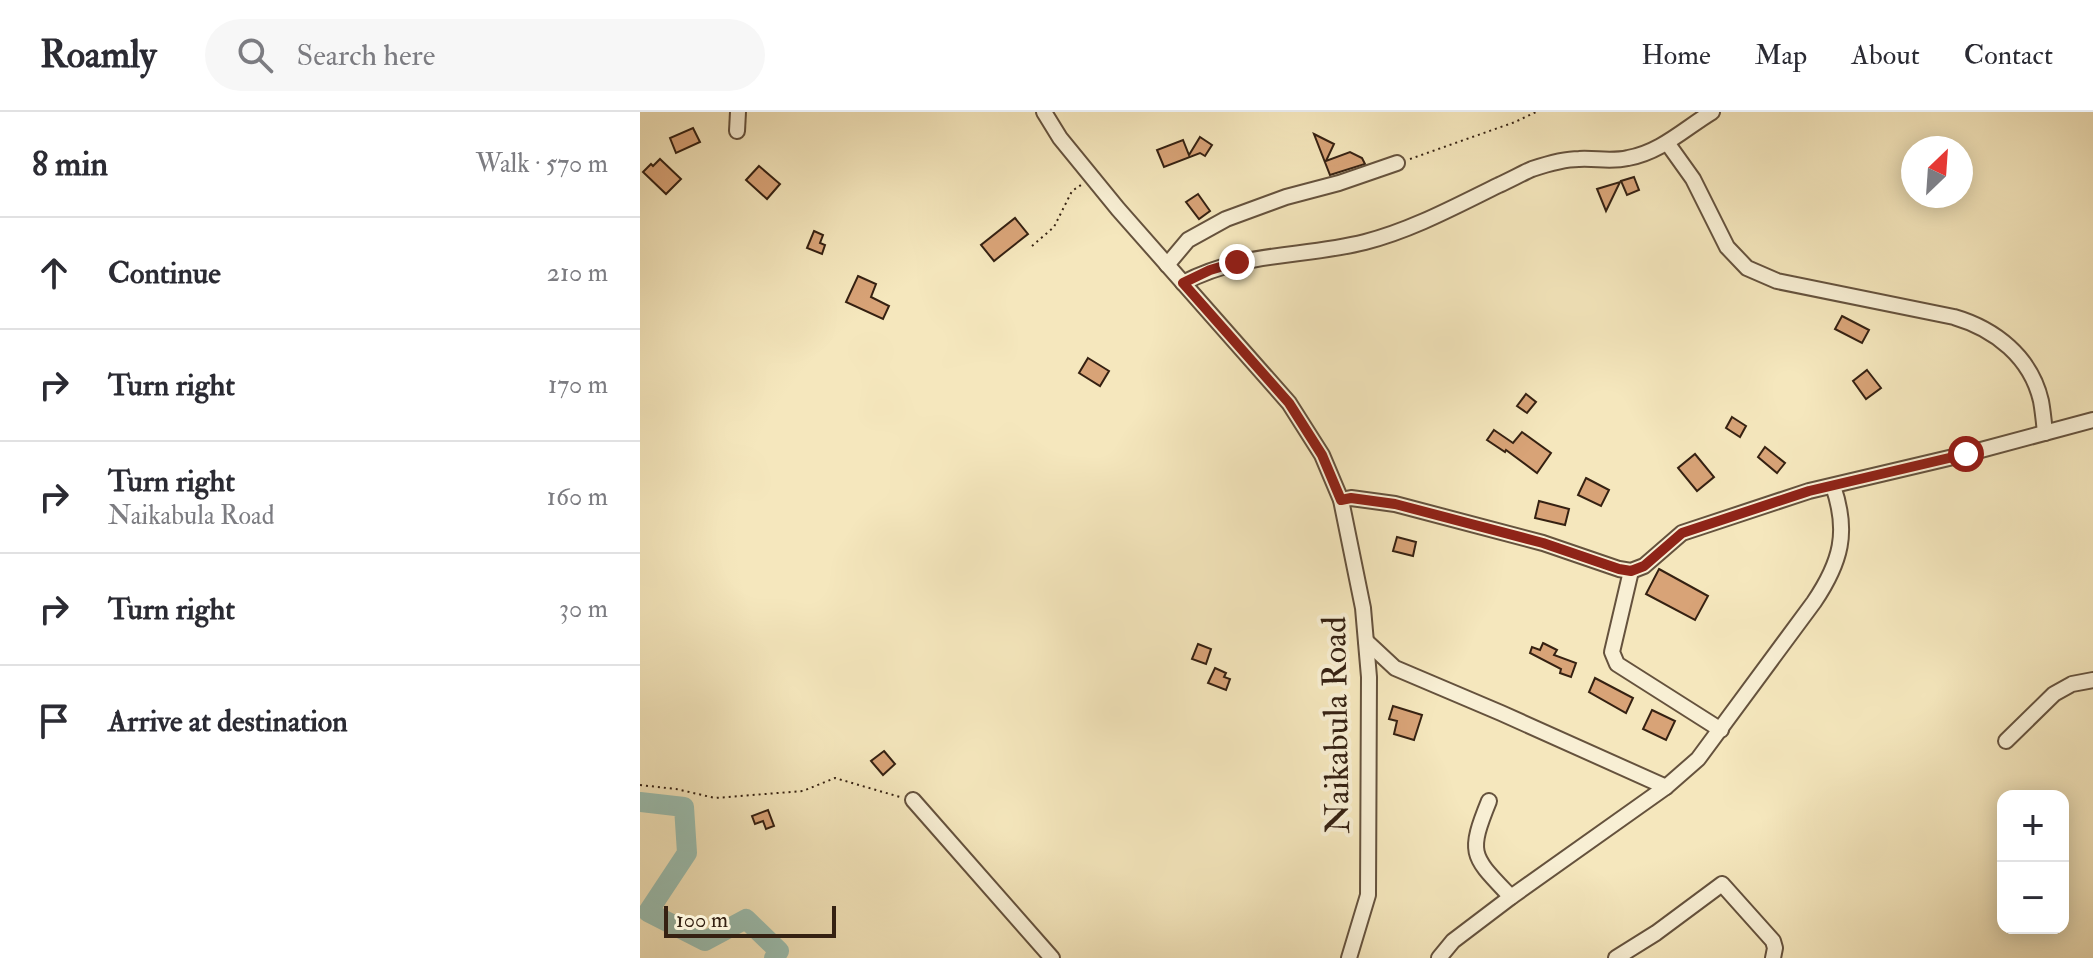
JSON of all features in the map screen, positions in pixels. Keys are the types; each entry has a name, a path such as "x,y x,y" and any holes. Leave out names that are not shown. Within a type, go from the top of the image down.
{"street":[{"path":"737,131 738,112"},
{"name":"Naikabula Road","path":"1044,112 1060,138 1092,177 1289,403 1322,455 1341,500 1363,608 1369,677 1368,895 1349,958"},
{"path":"1183,283 1237,262 1350,246 1382,237 1542,166 1582,158 1629,158 1668,144 1712,112"},
{"path":"1668,144 1693,179 1727,247 1747,268 1777,281 1954,317 1981,327 2011,348 2025,365 2041,401 2045,433"},
{"path":"1167,265 1188,240 1226,219 1397,163"},
{"path":"1341,500 1351,498 1395,504 1543,543 1631,571 1644,566 1682,533 1809,491 2093,420"},
{"path":"1439,958 1453,941 1666,787 1698,759 1814,602 1831,571 1842,531 1842,513 1833,486"},
{"path":"1631,571 1612,652 1617,664 1721,730"},
{"path":"1366,641 1395,668 1666,787"},
{"path":"2006,741 2054,694 2072,684 2093,680"},
{"path":"913,800 1052,958"},
{"path":"1489,801 1475,841 1475,853 1488,873 1511,897"},
{"path":"1616,958 1722,884 1773,941 1773,958"}],"path":[{"path":"1397,163 1536,112"},
{"path":"1032,246 1054,227 1072,191 1092,177"},
{"path":"640,785 715,798 803,791 835,778 913,800"}],"building":[{"path":"693,128 700,142 676,153 670,138"},
{"path":"1314,134 1334,144 1326,161 1350,152 1362,158 1365,164 1330,175"},
{"path":"1200,137 1212,145 1205,156 1200,153 1164,167 1157,150 1183,140 1189,155"},
{"path":"660,159 681,179 666,194 643,172"},
{"path":"759,166 780,184 767,199 746,180"},
{"path":"1634,177 1639,190 1627,195 1621,181"},
{"path":"1620,182 1606,211 1597,189"},
{"path":"1198,194 1210,211 1199,219 1186,202"},
{"path":"1015,218 1028,234 994,261 981,245"},
{"path":"814,231 823,235 820,243 825,245 822,254 807,248"},
{"path":"858,276 876,284 871,297 889,306 883,319 846,302"},
{"path":"1842,316 1869,330 1862,343 1835,329"},
{"path":"1088,358 1109,371 1100,386 1079,373"},
{"path":"1867,370 1881,388 1866,399 1853,381"},
{"path":"1526,394 1536,402 1527,413 1517,406"},
{"path":"1732,417 1746,426 1740,437 1726,428"},
{"path":"1494,430 1513,443 1522,432 1551,453 1537,473 1487,440"},
{"path":"1765,447 1785,463 1777,473 1758,457"},
{"path":"1695,454 1714,477 1697,491 1678,468"},
{"path":"1586,478 1609,490 1601,506 1578,495"},
{"path":"1539,501 1569,509 1565,525 1535,518"},
{"path":"1397,537 1416,542 1413,556 1393,551"},
{"path":"1659,569 1708,596 1695,620 1646,594"},
{"path":"1543,643 1557,650 1554,655 1576,663 1571,677 1530,653 1532,647 1540,650"},
{"path":"1198,644 1211,649 1206,664 1192,659"},
{"path":"1215,668 1226,673 1224,677 1230,679 1226,690 1208,683"},
{"path":"1595,678 1633,698 1626,713 1589,692"},
{"path":"1393,706 1422,715 1414,740 1394,734 1397,721 1389,719"},
{"path":"1652,710 1675,721 1666,740 1643,729"},
{"path":"884,751 895,764 883,775 871,761"},
{"path":"768,810 774,826 766,829 763,821 755,824 752,816"}],"waterway":[{"path":"640,802 684,807 687,853 648,912 705,941 746,919 779,951 774,958"}],"route":[{"path":"1237,262 1183,283 1289,403 1322,455 1341,500 1351,498 1395,504 1543,543 1631,571 1644,566 1682,533 1809,491 1966,454"}]}
